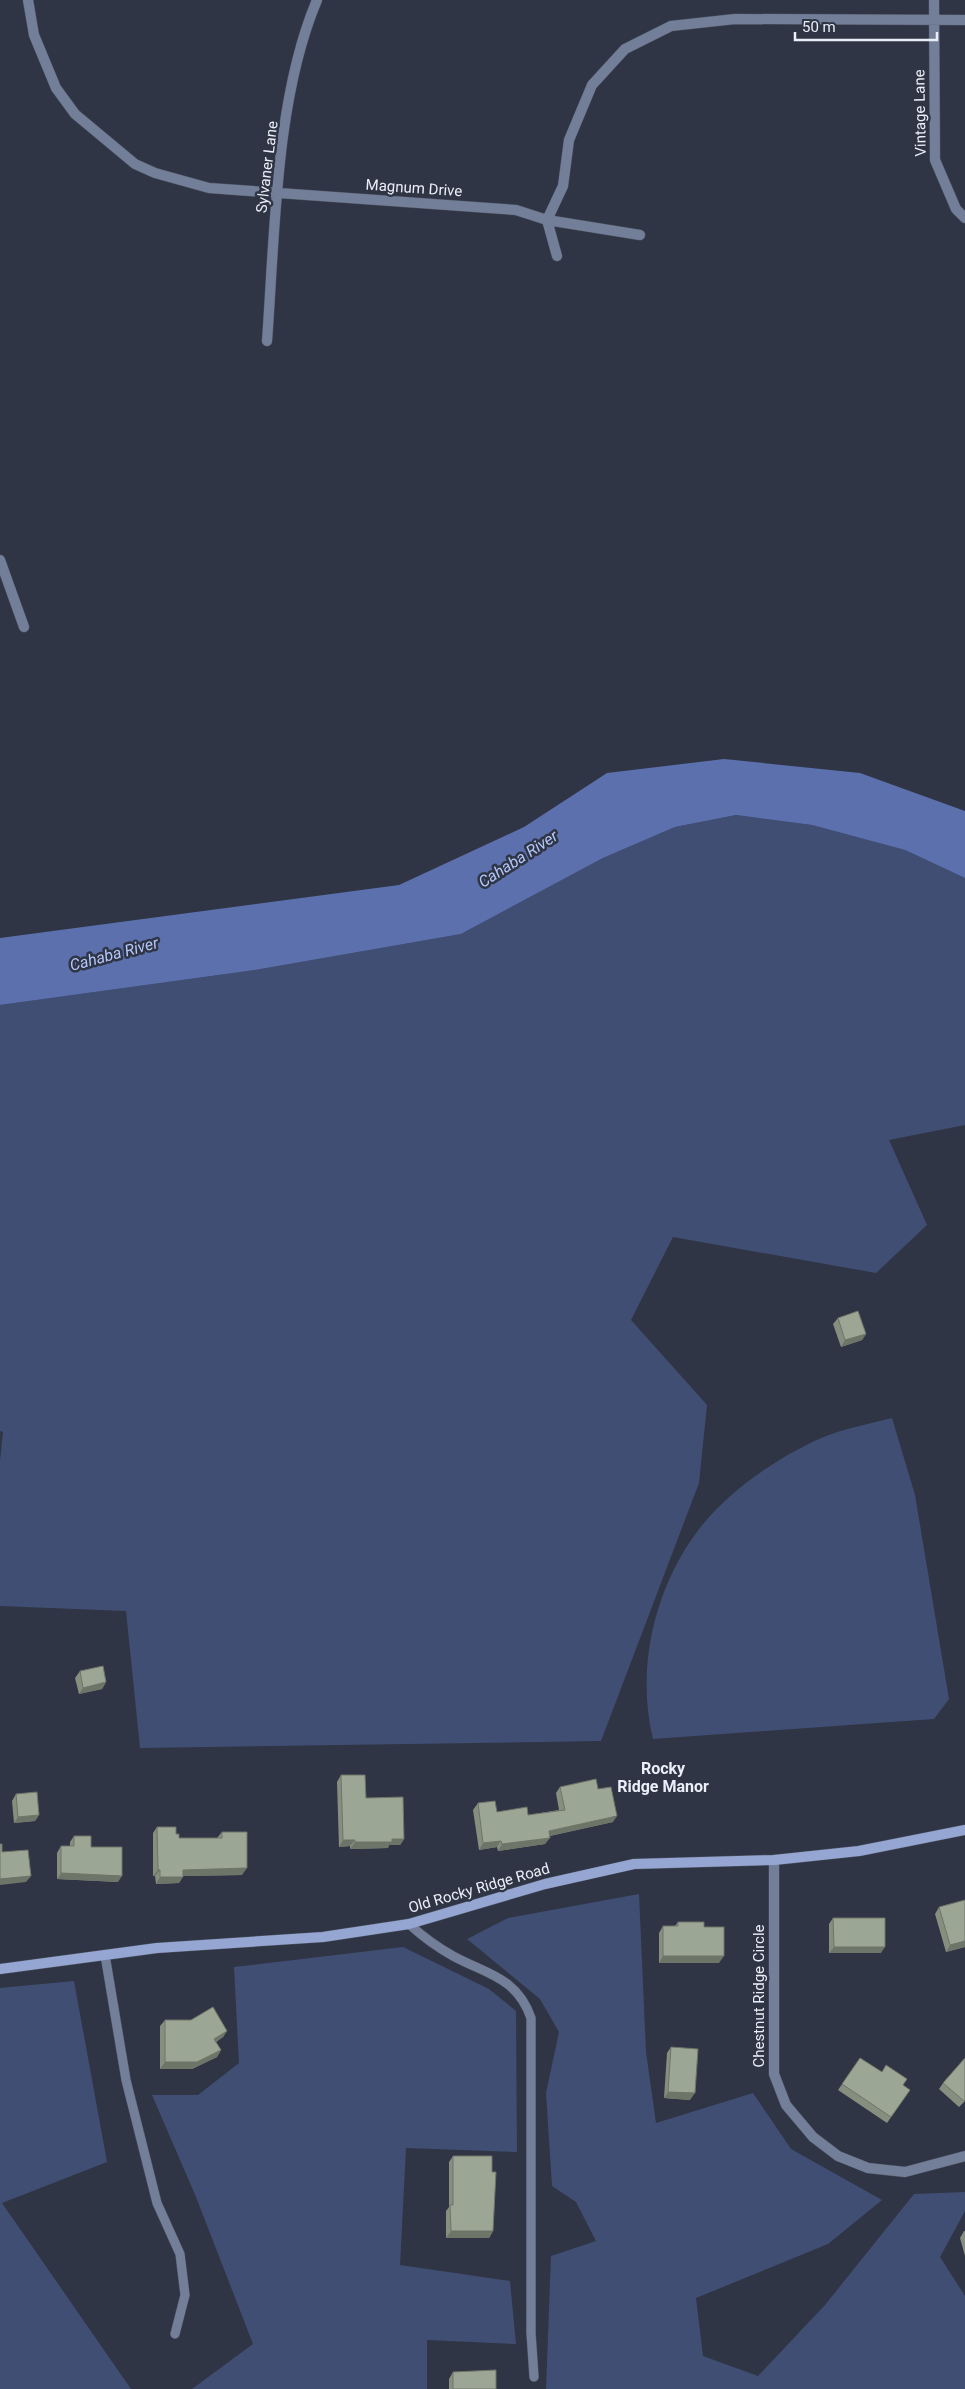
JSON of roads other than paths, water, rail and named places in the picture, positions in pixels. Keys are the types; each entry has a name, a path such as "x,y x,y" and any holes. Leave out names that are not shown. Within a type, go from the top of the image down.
{"street":[{"name":"Magnum Drive","path":"28,0 34,35 56,88 75,114 135,164 155,173 208,188 516,210 547,220 640,235"},
{"name":"Sylvaner Lane","path":"267,341 278,193 293,80 307,25 317,0"},
{"name":"Vintage Lane","path":"934,0 935,160 956,209 965,218"},
{"path":"557,256 547,220 564,186 568,140 581,106 592,85 625,49 671,26 735,19 965,20"},
{"path":"0,560 24,627"},
{"name":"Old Rocky Ridge Road","path":"0,1970 157,1948 323,1937 409,1924 544,1884 634,1864 774,1860 859,1851 965,1830"},
{"name":"Chestnut Ridge Circle","path":"774,1860 774,2074 786,2105 812,2137 838,2156 868,2168 905,2172 965,2156"}],"lane":[{"path":"409,1924 452,1955 502,1978 522,1998 531,2018 531,2333 534,2377"},
{"path":"105,1955 131,2098 157,2202 180,2254 185,2295 175,2334"}],"water":[{"name":"Cahaba River","path":"724,759 860,773 965,811 965,878 905,850 812,825 736,815 675,827 603,858 461,934 255,970 0,1005 0,938 399,885 524,827 607,773"}],"district":[{"name":"Rocky Ridge Manor","path":"663,1777"}]}
